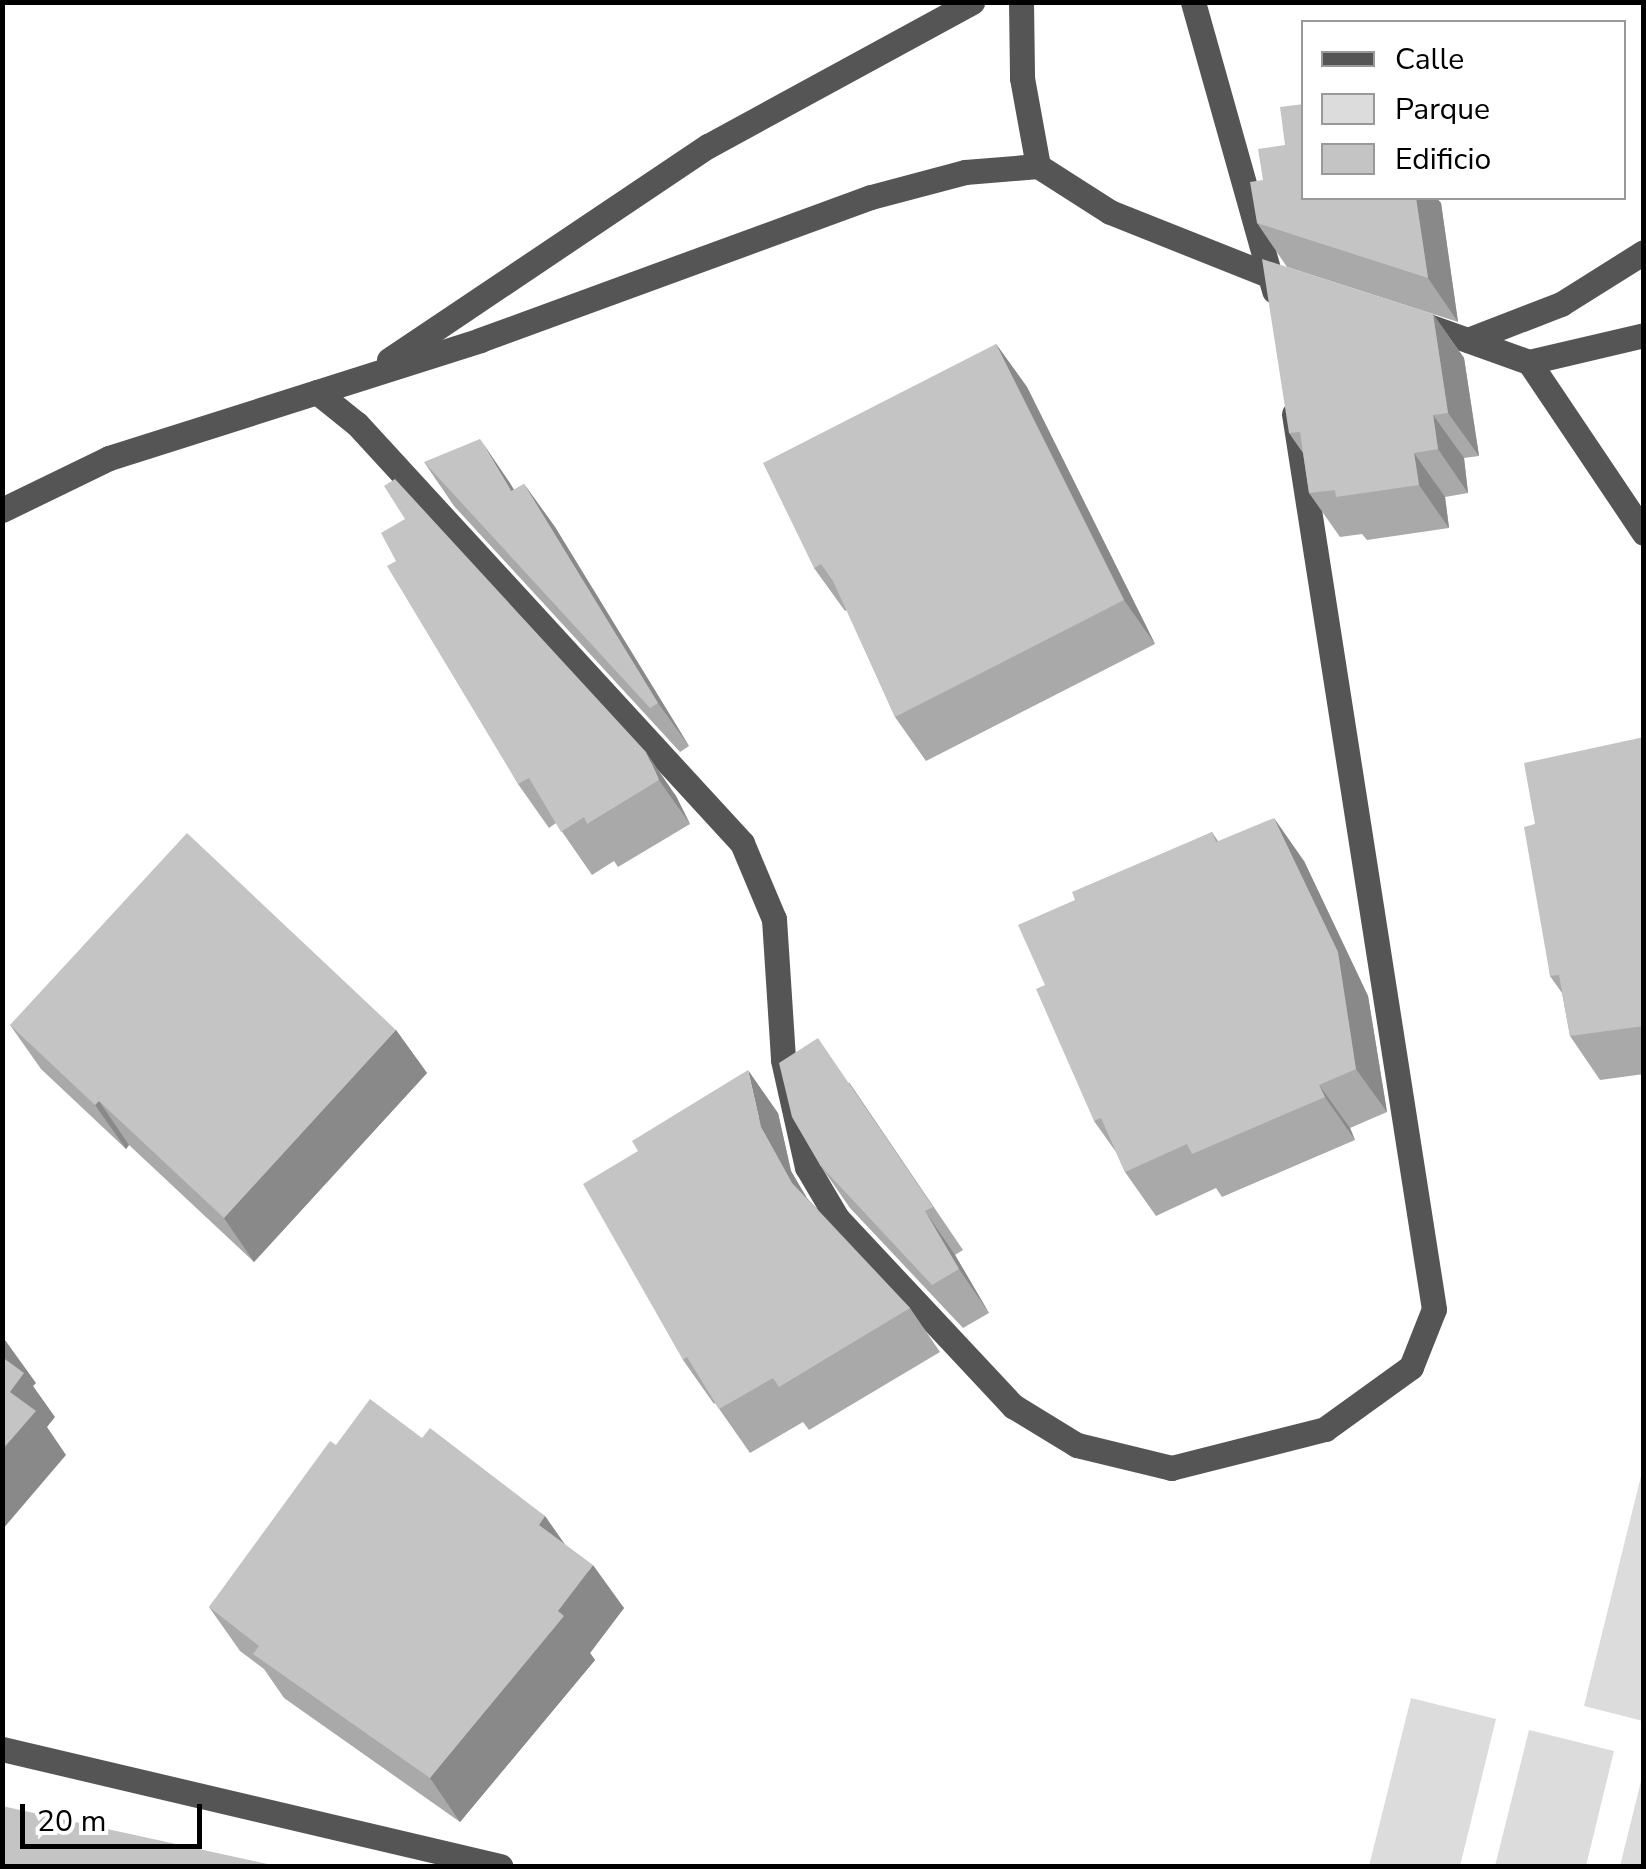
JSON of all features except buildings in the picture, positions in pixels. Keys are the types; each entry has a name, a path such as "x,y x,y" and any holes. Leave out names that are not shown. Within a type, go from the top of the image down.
{"street":[{"path":"364,377 708,146 972,2"},
{"path":"1021,2 1022,78 1038,166"},
{"path":"1192,2 1272,278 1278,317"},
{"path":"2,510 109,458 364,377 756,244 871,197 964,172 1038,166 1110,212 1272,278 1309,289"},
{"path":"1468,340 1561,304 1644,252"},
{"path":"1382,310 1529,362 1644,335"},
{"path":"1529,362 1644,533"},
{"path":"316,392 358,424 742,843 774,919 784,1060 808,1168 837,1218 1012,1406 1077,1446 1171,1468 1324,1429 1410,1366 1434,1310 1291,395"},
{"path":"2,1750 500,1866"}],"green space":[{"path":"1643,1468 1644,1721 1584,1706"},
{"path":"1411,1698 1496,1719 1460,1866 1369,1866"},
{"path":"1529,1730 1614,1751 1586,1866 1495,1866"},
{"path":"1643,1773 1643,1866 1620,1866"}]}
